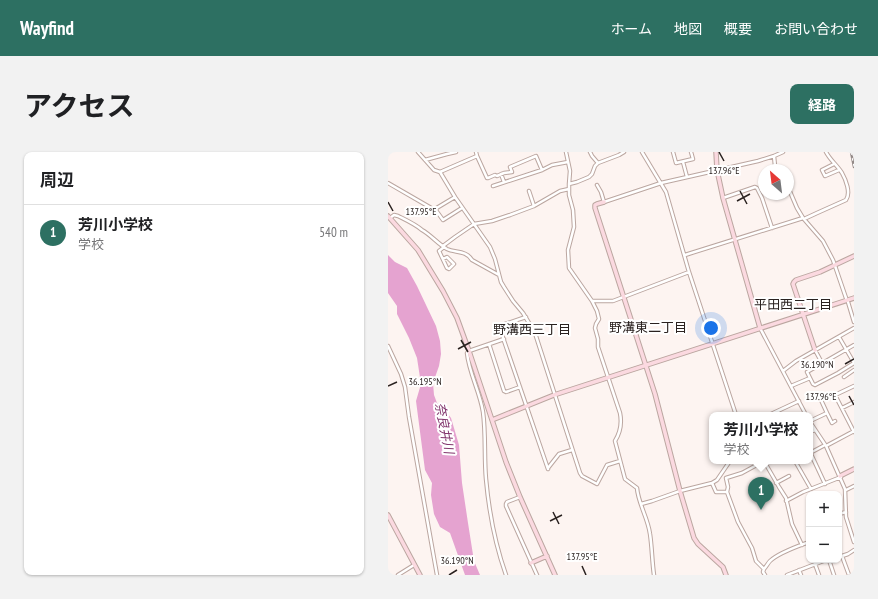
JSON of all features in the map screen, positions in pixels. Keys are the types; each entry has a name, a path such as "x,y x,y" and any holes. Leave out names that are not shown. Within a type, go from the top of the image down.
{"street":[{"path":"418,152 434,170 440,172 462,208 493,253 501,282 513,301 526,317 535,333 580,473 582,476 597,484 608,465 620,461"},
{"path":"425,160 456,152"},
{"path":"476,152 486,178 512,172 510,167 536,156 542,170"},
{"path":"566,152 570,171 569,195 573,210 574,230 568,250 569,268 599,315 595,328 598,339 598,347 621,420 619,434 615,441 625,479 637,488 638,496 650,533 654,575"},
{"path":"590,152 598,163"},
{"path":"569,184 589,177 598,163 624,152"},
{"path":"642,152 666,192 689,272 735,412"},
{"path":"673,152 676,163 693,160 692,152"},
{"path":"716,152 717,170 723,198 760,328 804,412"},
{"path":"726,575 723,567 694,539 655,394 595,206 597,204 661,183 774,156 781,152"},
{"path":"684,255 804,218 846,200 848,198 848,193 845,180 842,173 826,152"},
{"path":"440,172 477,156"},
{"path":"774,156 775,164"},
{"path":"492,186 542,170 552,165 568,162"},
{"path":"683,162 687,177"},
{"path":"834,164 822,170 825,176 839,170"},
{"path":"501,174 504,182"},
{"path":"388,183 435,209 443,220 462,208"},
{"path":"597,185 604,202"},
{"path":"723,198 755,187 757,188 772,228"},
{"path":"443,259 448,257 454,264 447,268 439,251 443,246 474,224 500,219 534,206 560,191 569,189"},
{"path":"529,191 534,206"},
{"path":"848,193 854,192"},
{"path":"435,209 455,197"},
{"path":"794,200 804,218 824,241 835,265 846,298"},
{"path":"389,217 398,216 421,229 448,250 458,251 500,275"},
{"path":"389,217 418,250 456,318 469,351 506,462 555,575"},
{"path":"822,363 815,350 793,284 796,280 820,272 854,256"},
{"path":"592,302 613,302 689,272"},
{"path":"492,420 554,396 854,298"},
{"path":"848,302 854,322"},
{"path":"526,317 499,326 548,469 559,454 572,450"},
{"path":"783,371 815,350 854,328"},
{"path":"839,337 846,350 854,363 815,385 813,384 807,372 846,350 854,345"},
{"path":"469,351 504,339"},
{"path":"489,344 504,391 506,392 520,387"},
{"path":"388,346 401,374 405,387 408,417 437,575"},
{"path":"469,351 467,356 482,407 486,478 491,518 497,546 506,575"},
{"path":"844,377 854,370"},
{"path":"791,386 810,378"},
{"path":"813,452 854,432 835,395 854,386"},
{"path":"822,400 832,422 835,421"},
{"path":"775,412 799,401"},
{"path":"842,408 854,402"},
{"path":"813,420 828,413"},
{"path":"813,426 826,445 846,490 846,517 854,542"},
{"path":"813,459 825,484"},
{"path":"641,504 680,491 712,483 717,480 728,464"},
{"path":"759,464 746,471 726,478 728,487 727,492 738,522 752,548 756,561 764,569 763,572 765,575"},
{"path":"766,464 786,498 792,524 802,545"},
{"path":"797,464 811,489"},
{"path":"786,501 841,477 854,469"},
{"path":"776,483 788,476"},
{"path":"712,483 716,492 727,492"},
{"path":"846,490 854,486"},
{"path":"520,497 507,502 506,506 537,575"},
{"path":"842,513 846,512"},
{"path":"388,515 420,575"},
{"path":"764,569 770,561 777,556 806,543"},
{"path":"842,557 854,550"},
{"path":"531,563 547,556"},
{"path":"842,560 848,575"},
{"path":"787,575 818,563"},
{"path":"829,563 834,575"},
{"path":"815,564 819,575"},
{"path":"398,575 415,565"},
{"path":"799,570 801,575"}],"water":[{"name":"奈良井川","path":"388,255 395,262 407,268 436,326 440,341 441,354 439,366 433,383 434,395 437,403 442,406 451,418 459,445 462,483 474,561 480,575 465,575 450,533 440,527 434,514 431,495 432,483 425,470 416,401 421,384 417,358 397,314 397,306 388,293"}],"railway":[{"path":"851,152 854,167"}],"place":[{"name":"芳川小学校","path":"761,510"}],"district":[{"name":"平田西二丁目","path":"793,304"},
{"name":"野溝東二丁目","path":"648,327"},
{"name":"野溝西三丁目","path":"532,329"}]}
